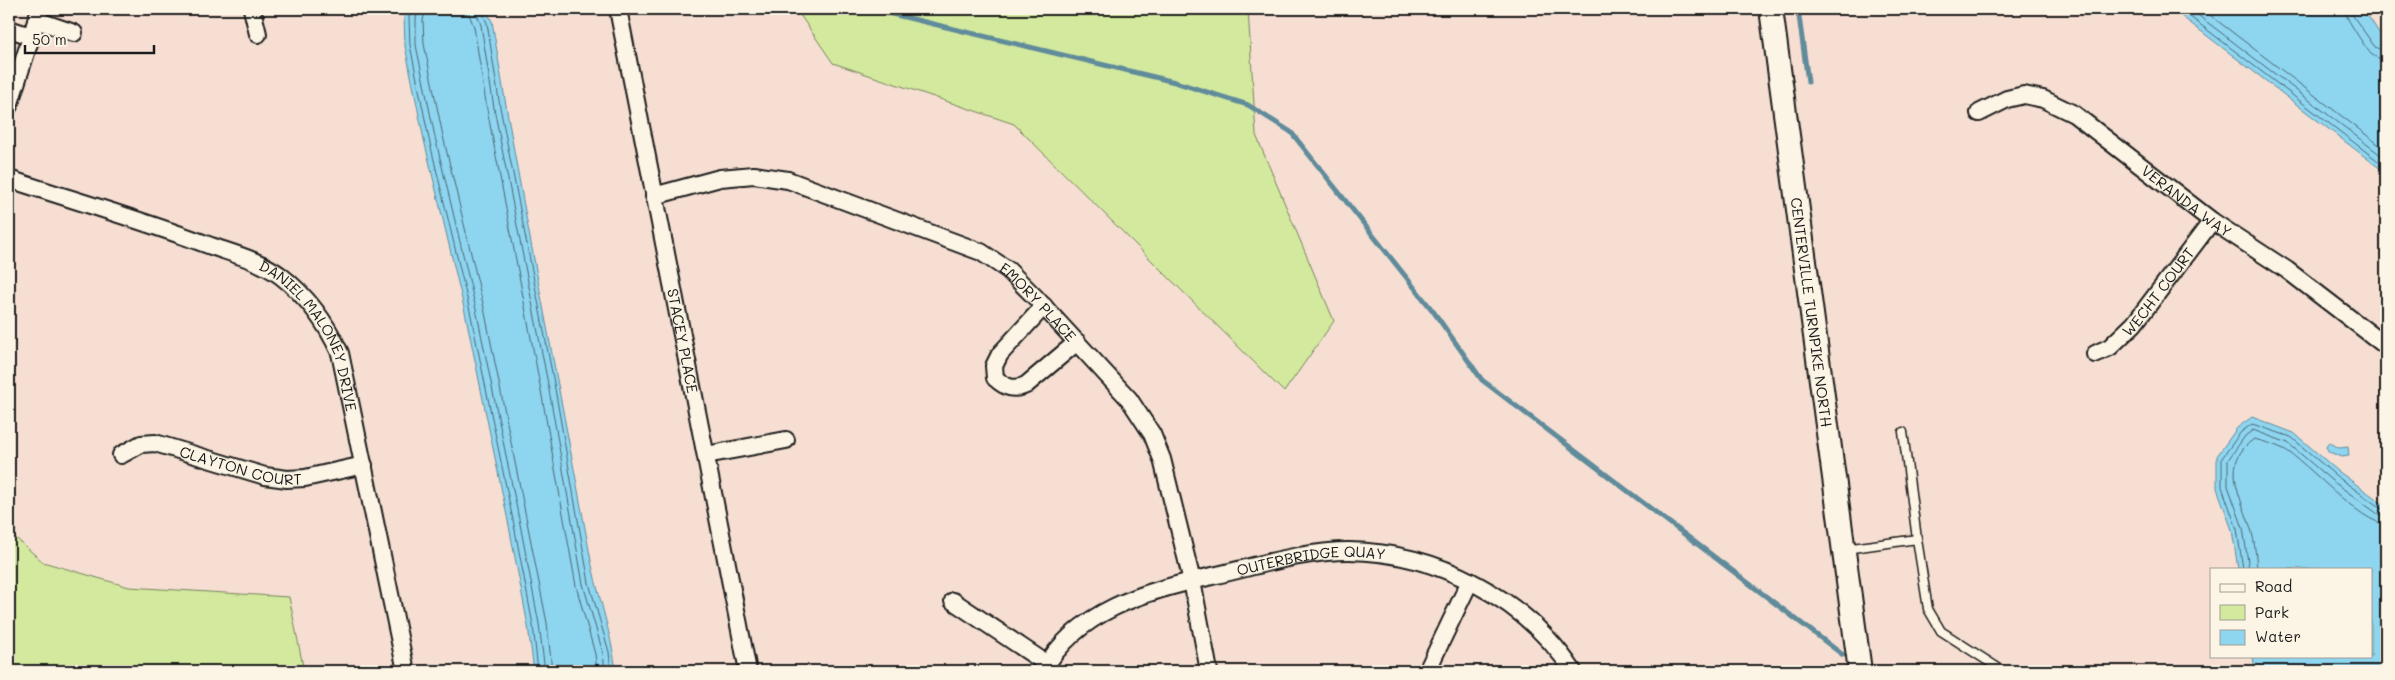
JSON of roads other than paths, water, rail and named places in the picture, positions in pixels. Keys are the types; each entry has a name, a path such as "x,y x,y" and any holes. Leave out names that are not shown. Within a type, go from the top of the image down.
{"main road":[{"name":"CENTERVILLE TURNPIKE NORTH","path":"1772,9 1860,671"}],"street":[{"path":"252,9 258,34"},
{"name":"STACEY PLACE","path":"618,9 748,671"},
{"path":"9,106 38,14 74,32"},
{"path":"9,29 31,36"},
{"name":"VERANDA WAY","path":"1978,113 2007,98 2024,96 2046,100 2074,114 2212,221 2287,270 2386,346"},
{"name":"EMORY PLACE","path":"654,196 720,178 754,175 788,180 981,252 1008,270 1044,306 1129,399 1152,434 1162,459 1192,581 1209,671"},
{"name":"DANIEL MALONEY DRIVE","path":"9,179 189,238 267,266 300,292 318,312 340,353 406,671"},
{"name":"WECHT COURT","path":"2095,354 2110,347 2134,324 2212,221"},
{"path":"1044,306 1000,354 994,366 995,378 1004,387 1018,389 1026,385 1077,342"},
{"path":"706,455 786,440"},
{"name":"CLAYTON COURT","path":"121,455 141,444 155,443 265,476 287,479 305,478 364,465"},
{"name":"OUTERBRIDGE QUAY","path":"1045,668 1061,645 1095,616 1122,602 1150,591 1311,554 1348,551 1378,552 1409,558 1470,581 1497,596 1528,620 1551,643 1573,671"},
{"path":"1427,671 1470,581"},
{"path":"953,602 1045,668"}],"lane":[{"path":"1903,432 1928,609 1941,631 2003,671"},
{"path":"1845,548 1917,539"}],"water":[{"path":"408,9 485,9 492,21 589,550 611,641 616,671 534,671 528,626 509,526 465,312 424,140 405,46 404,16"},
{"path":"2172,9 2361,9 2371,20 2386,44 2386,173"},
{"path":"2252,417 2294,433 2338,471 2386,506 2386,671 2255,671 2253,658 2372,658 2372,568 2238,568 2232,530 2217,488 2217,456 2237,428"},
{"path":"2329,442 2339,448 2348,447 2349,456 2342,457 2329,452 2326,447"}],"waterway":[{"path":"871,9 1175,82 1248,105 1291,132 1433,311 1482,380 1843,655"},
{"path":"1798,9 1808,82"}]}
